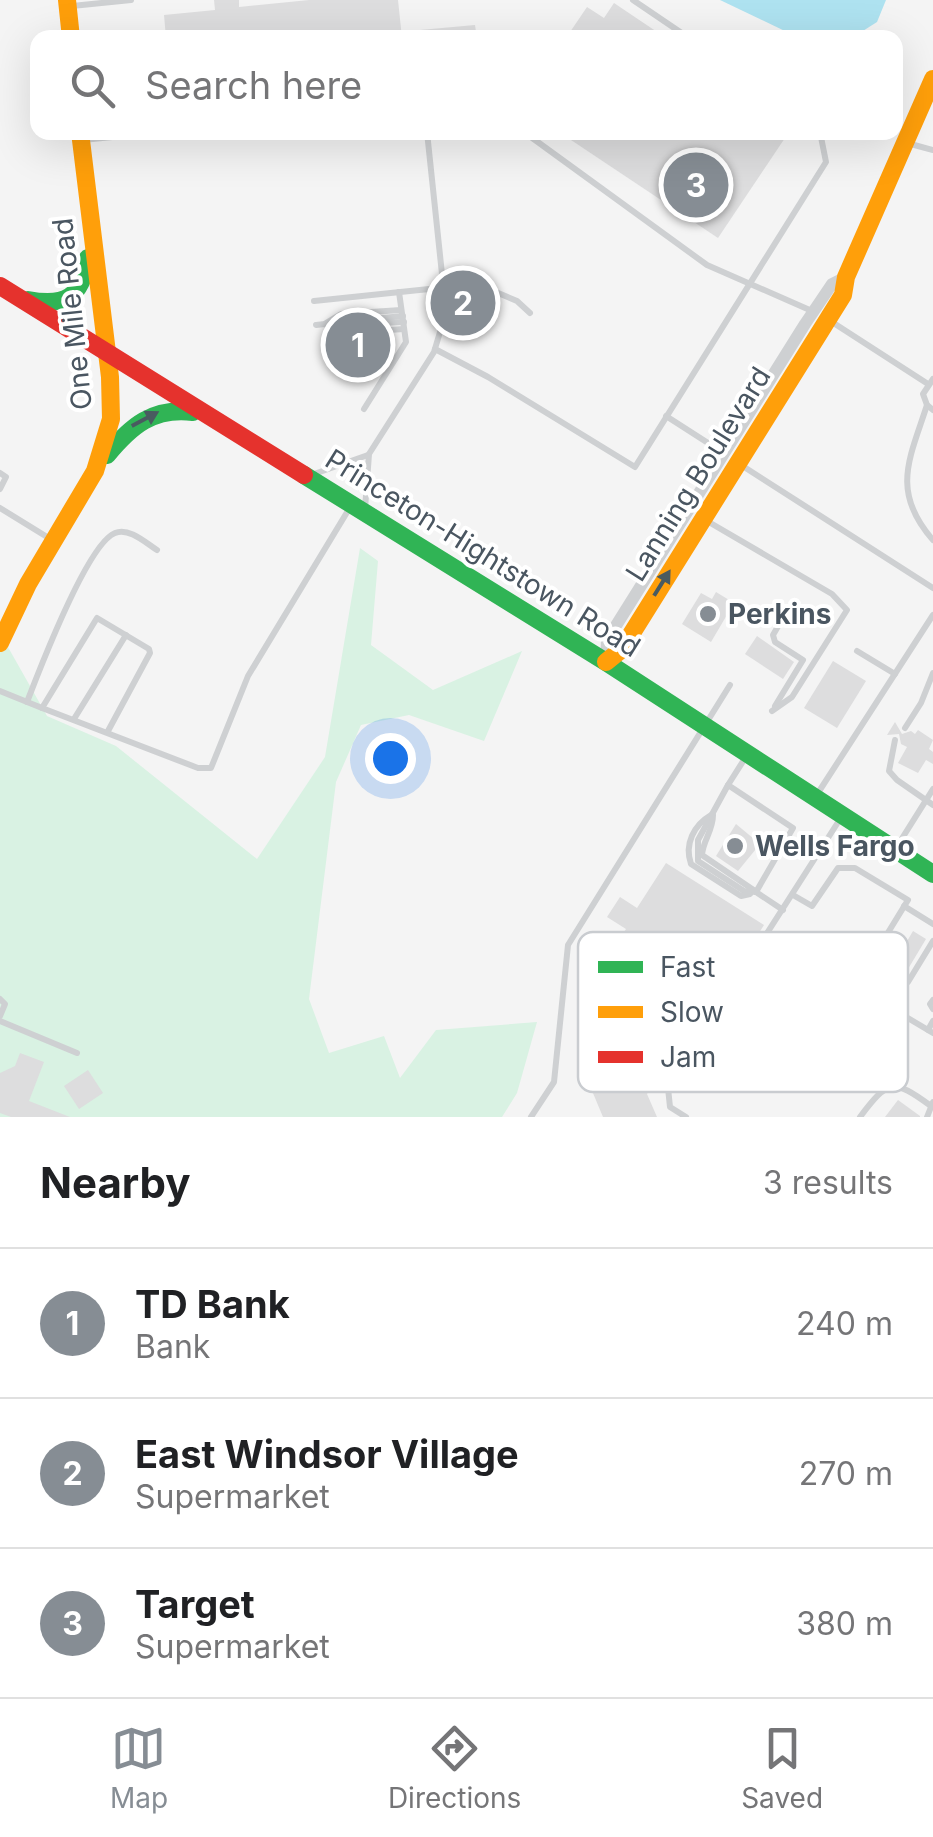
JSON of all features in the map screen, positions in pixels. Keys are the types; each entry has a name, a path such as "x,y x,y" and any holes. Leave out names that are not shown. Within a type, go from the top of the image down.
{"main road":[{"path":"67,3 70,30"},
{"name":"Lanning Boulevard","path":"606,662 622,648 696,515 821,316 844,295 846,276 933,80"},
{"name":"One Mile Road","path":"0,642 28,584 94,471 108,438 111,419 106,352 81,140"},
{"path":"18,298 58,303 76,293 86,272 91,238"},
{"name":"Princeton-Hightstown Road","path":"0,286 606,662 933,874"},
{"path":"94,471 129,428 151,414 176,409 214,420"}],"lane":[{"path":"67,3 131,0"},
{"path":"633,0 677,30"},
{"path":"0,691 198,768 210,768 248,676 359,507 369,454 435,349 446,312 428,140"},
{"path":"535,140 707,265 784,296 930,382 924,394 930,408 909,452 907,484 917,517 933,540"},
{"path":"435,349 635,466 826,162 822,140"},
{"path":"906,143 933,150"},
{"path":"314,301 478,284 517,301 530,313"},
{"path":"364,409 406,342 400,292"},
{"path":"403,319 342,332 321,325 403,319"},
{"path":"666,416 933,588"},
{"path":"308,476 369,454"},
{"path":"0,473 6,477 0,490"},
{"path":"0,508 54,541"},
{"path":"696,515 832,594 847,610 792,697 772,711 803,660 775,642 773,635 788,609"},
{"path":"28,702 70,601 106,540 116,532 126,532 158,550"},
{"path":"815,797 933,615"},
{"path":"42,708 97,618 149,648 150,653 108,730"},
{"path":"74,719 126,635"},
{"path":"857,652 895,674"},
{"path":"905,728 933,674"},
{"path":"531,1117 554,1082 568,945 730,685"},
{"path":"896,740 889,771 929,803"},
{"path":"748,754 698,840 698,861 744,891 756,892 783,910"},
{"path":"728,785 793,828 756,892"},
{"path":"896,850 929,803 933,789"},
{"path":"769,932 842,815"},
{"path":"793,895 812,906 838,868 854,868 908,900 888,932"},
{"path":"904,906 933,924"},
{"path":"908,982 933,941"},
{"path":"0,1000 5,1004 0,1019 76,1053"},
{"path":"908,1018 930,1032 933,1021"},
{"path":"908,1089 932,1104 927,1117"},
{"path":"668,1092 670,1106 686,1117"},
{"path":"860,1117 879,1092"}],"green space":[{"path":"360,548 378,561 371,645 433,690 522,651 484,741 409,715 361,725 336,782 309,999 329,1053 384,1036 400,1078 436,1030 537,1022 517,1093 502,1117 0,1117 0,633 47,716 116,746 257,859 325,757"}],"water":[{"path":"720,0 886,0 877,22 864,30 783,30"}],"building":[{"path":"214,0 239,0 239,7 309,0 398,0 401,30 165,30 164,15 215,10"},
{"path":"614,3 654,30 571,30 587,7 604,18"},
{"path":"475,25 476,30 420,30"},
{"path":"571,140 784,140 718,238"},
{"path":"360,339 387,356 373,378 341,357 346,350 345,340"},
{"name":"Perkins","path":"716,592 734,603 711,642 682,624 701,593 712,599"},
{"path":"757,636 794,662 783,679 745,654"},
{"path":"833,661 866,681 837,728 804,708"},
{"path":"895,722 902,734 915,734 918,730 933,740 929,749 933,752 933,764 926,760 918,773 898,763 907,747 901,744 899,734 887,735"},
{"path":"736,824 760,844 738,871 716,856"},
{"path":"666,863 764,925 760,932 624,932 626,929 607,917 620,897 637,908"},
{"path":"913,931 926,939 908,969 908,940"},
{"path":"20,1053 44,1062 29,1101 70,1117 11,1117 0,1113 0,1073 15,1066"},
{"path":"88,1070 103,1093 79,1109 64,1086"},
{"path":"593,1092 648,1092 657,1117 603,1117"},
{"path":"898,1100 920,1116 920,1117 885,1117"}],"traffic: fast":[{"path":"28,300 53,302 70,296 81,282 88,258"},
{"path":"107,455 144,421 166,413 193,412"},
{"path":"304,475 606,662 933,874"}],"traffic: slow":[{"path":"67,0 70,30"},
{"path":"606,662 622,649 843,295 846,277 933,79"},
{"path":"0,643 28,584 95,471 111,419 110,377 81,140"}],"traffic: jam":[{"path":"0,286 304,475"}],"place":[{"name":"Target","path":"696,185"},
{"name":"East Windsor Village","path":"463,303"},
{"name":"TD Bank","path":"358,345"},
{"name":"Perkins","path":"708,614"},
{"name":"Wells Fargo","path":"735,846"}]}
